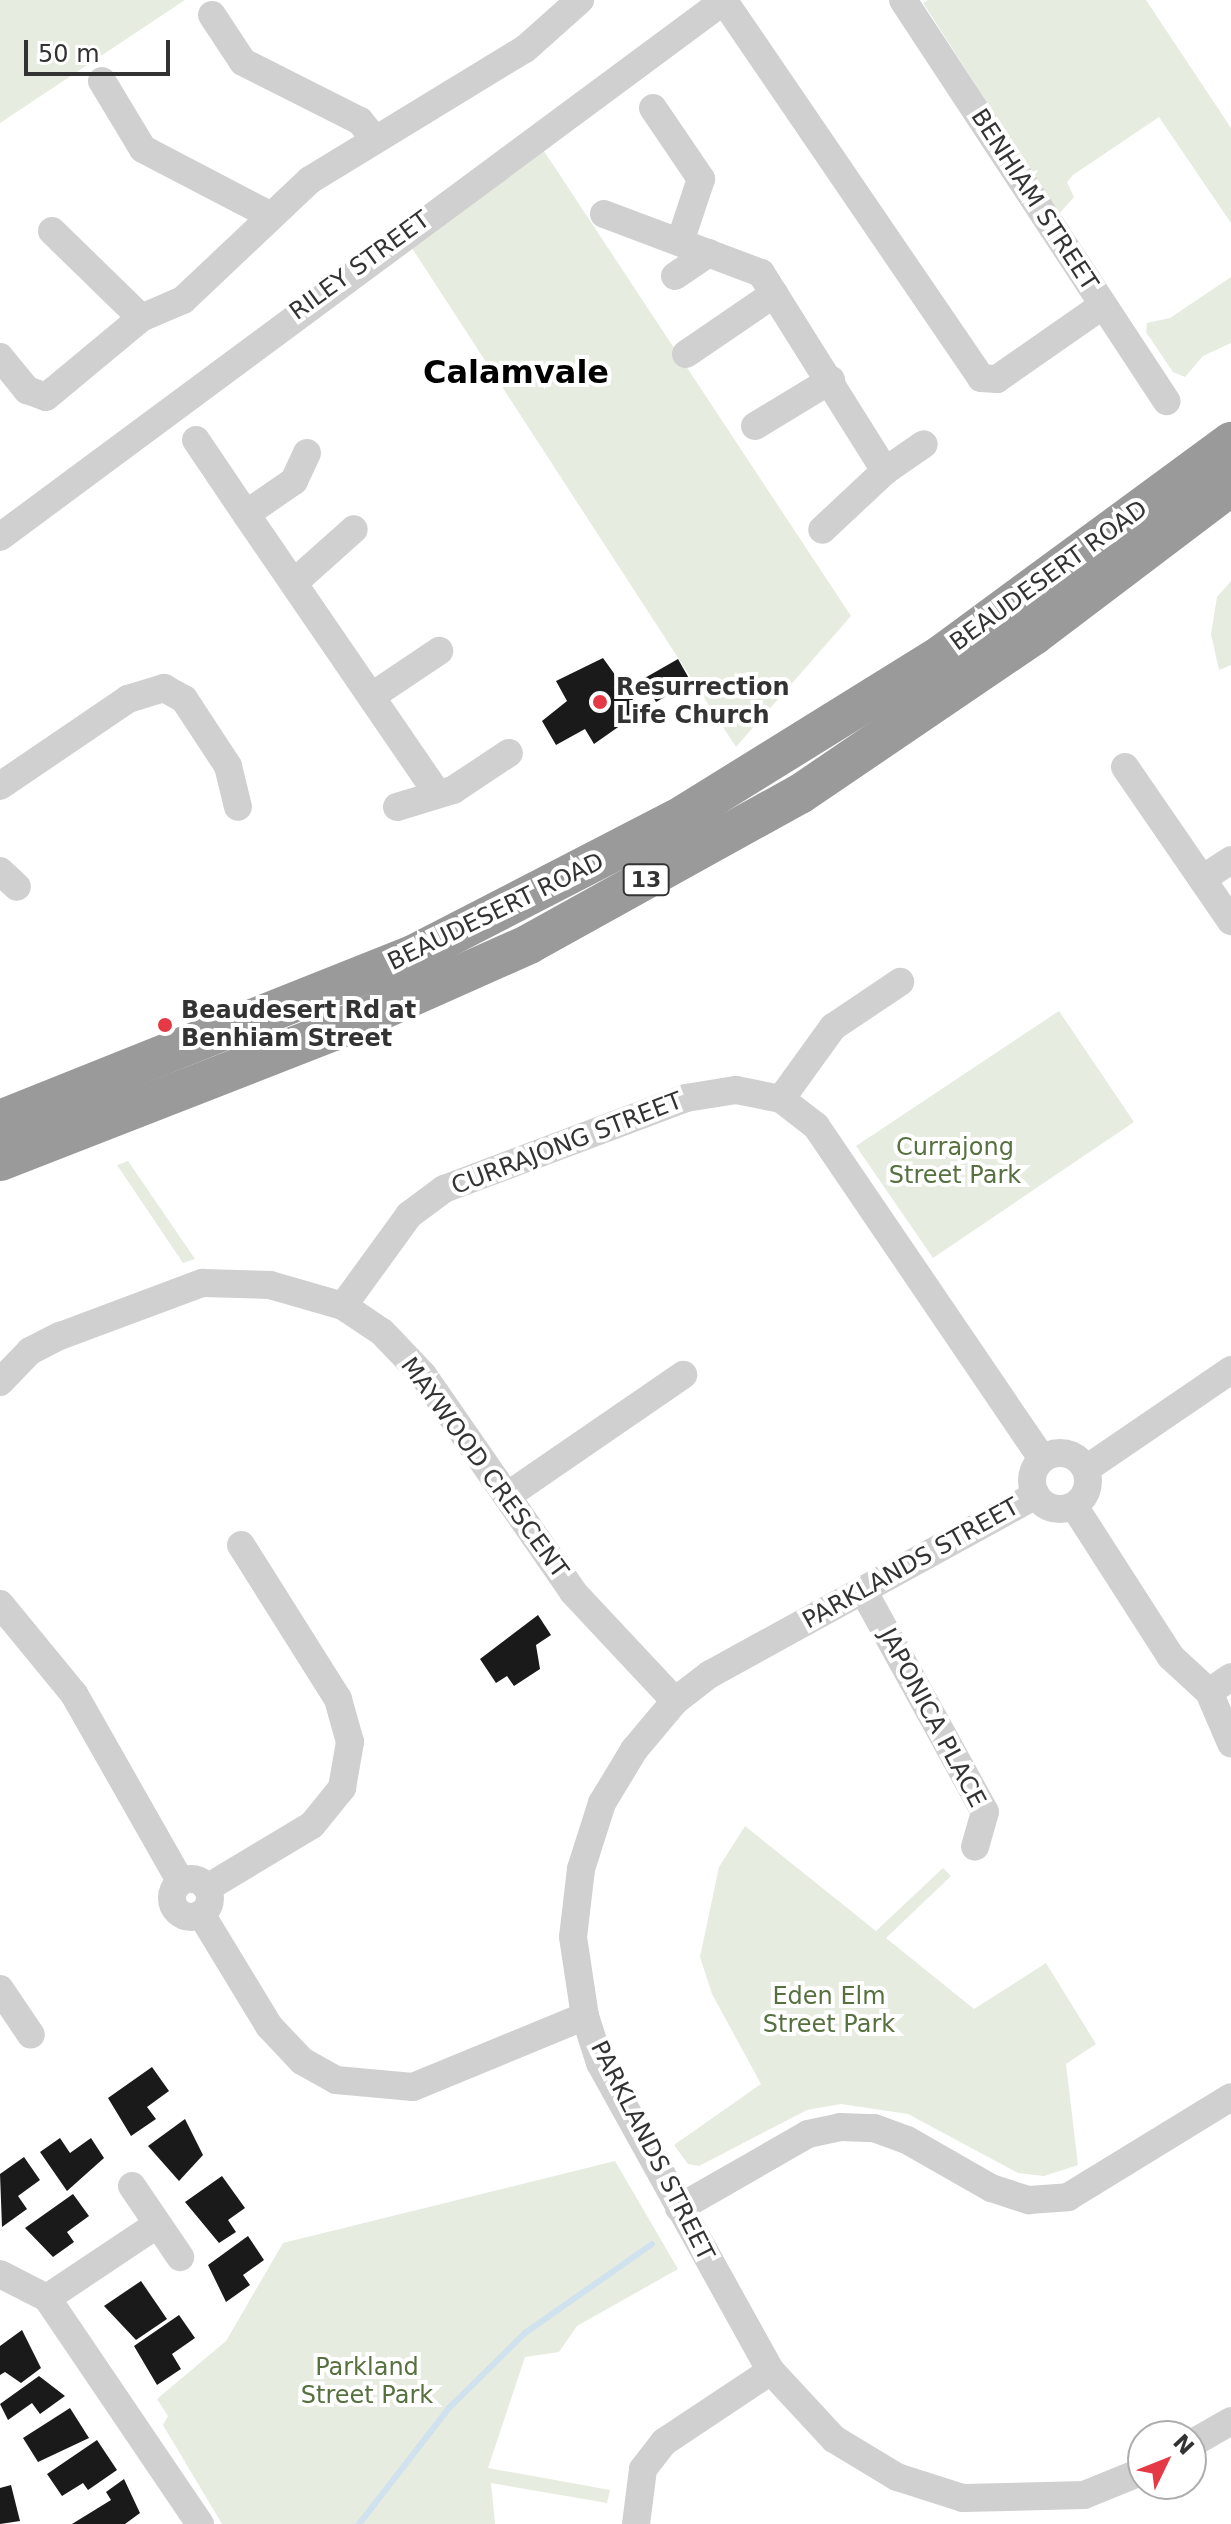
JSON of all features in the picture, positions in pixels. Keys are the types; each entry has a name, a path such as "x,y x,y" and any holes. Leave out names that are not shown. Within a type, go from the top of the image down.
{"highway":[{"name":"BEAUDESERT ROAD","path":"3,1116 411,956 677,819 941,655 1231,442"},
{"name":"BEAUDESERT ROAD","path":"0,1161 334,1031 529,944 800,794 1034,635 1231,486"}],"street":[{"path":"0,357 27,390 46,397 141,318 183,300 271,216 373,137 525,49 580,0"},
{"path":"724,0 981,378 997,379 1103,305"},
{"name":"RILEY STREET","path":"0,537 724,0"},
{"name":"BENHIAM STREET","path":"903,0 1166,401"},
{"path":"212,15 243,62 360,121 373,137"},
{"path":"102,81 143,149 271,216"},
{"path":"653,108 701,179 680,242"},
{"path":"604,214 761,273 831,380 885,471"},
{"path":"52,231 141,318"},
{"path":"675,276 709,253"},
{"path":"686,354 774,294"},
{"path":"755,426 831,380"},
{"path":"196,440 246,514 297,580 437,793"},
{"path":"822,530 885,471 924,444"},
{"path":"246,514 294,481 307,453"},
{"path":"297,580 354,529"},
{"path":"372,696 439,651"},
{"path":"0,786 128,699 164,688 184,699 228,766 238,807"},
{"path":"397,807 453,790 509,753"},
{"path":"1125,767 1231,921"},
{"path":"1202,879 1231,860"},
{"path":"781,1099 833,1027 900,982"},
{"name":"CURRAJONG STREET","path":"343,1306 409,1215 444,1189 686,1098 736,1090 781,1099 816,1126 1042,1459"},
{"name":"MAYWOOD CRESCENT","path":"0,1382 30,1351 60,1336 202,1283 270,1285 343,1306 382,1332 423,1375 573,1592 675,1701"},
{"path":"1086,1469 1231,1370"},
{"path":"507,1496 683,1375"},
{"path":"1064,1453 1086,1469 1087,1492 1074,1506 1049,1507 1036,1495 1032,1481 1042,1459 1064,1453"},
{"name":"PARKLANDS STREET","path":"1036,1495 710,1674 675,1701 634,1750 602,1803 581,1869 573,1937 585,2016 600,2063 771,2371 834,2439 897,2477 963,2498 1027,2501 1084,2495 1127,2478"},
{"path":"1074,1506 1171,1657 1220,1684 1231,1743"},
{"path":"196,1895 312,1825 342,1788 350,1742 338,1699 241,1545"},
{"name":"JAPONICA PLACE","path":"864,1592 985,1812 975,1847"},
{"path":"0,1604 74,1694 196,1895 269,2026 302,2061 336,2080 413,2087 585,2016"},
{"path":"4,2005 31,2035"},
{"path":"679,2208 808,2134 840,2127 874,2128 907,2140 991,2188 1029,2200 1068,2197 1231,2097"},
{"path":"132,2186 180,2257"},
{"path":"47,2298 158,2224"},
{"path":"0,2274 47,2298 200,2524"},
{"path":"636,2524 643,2469 664,2442 771,2371"},
{"path":"1207,2435 1231,2421"}],"green space":[{"path":"0,0 185,0 0,123"},
{"path":"928,0 1146,0 1231,128 1231,223 1159,117 1073,175 1067,182 1074,197 1059,214 923,3"},
{"path":"542,148 851,616 736,747 410,245"},
{"path":"1231,277 1231,343 1203,356 1185,377 1173,372 1146,332 1147,323 1170,318"},
{"path":"1231,581 1231,665 1219,670 1211,634 1217,597"},
{"name":"Currajong Street Park","path":"1059,1011 1134,1122 933,1258 856,1146"},
{"path":"128,1161 195,1259 183,1263 117,1165"},
{"name":"Eden Elm Street Park","path":"745,1826 876,1931 943,1868 951,1876 886,1938 974,2009 1046,1963 1096,2044 1066,2064 1078,2165 1044,2176 1018,2173 908,2114 841,2104 807,2110 699,2166 688,2164 674,2145 761,2084 712,1994 700,1957 719,1867"},
{"name":"Parkland Street Park","path":"615,2161 678,2269 577,2326 559,2352 525,2357 488,2468 610,2490 607,2503 491,2483 495,2524 222,2524 163,2425 168,2416 157,2399 226,2341 283,2243"}],"building":[{"name":"Resurrection Life Church","path":"603,658 641,711 594,744 585,729 556,745 542,721 567,701 556,681"},
{"path":"678,659 691,682 656,702 643,679"},
{"path":"538,1615 551,1635 536,1645 540,1669 514,1686 507,1676 496,1683 480,1659"},
{"path":"152,2067 169,2091 147,2107 156,2119 131,2136 108,2098"},
{"path":"185,2119 203,2155 179,2181 148,2146"},
{"path":"60,2138 70,2153 91,2138 104,2158 67,2191 40,2152"},
{"path":"24,2157 40,2180 18,2196 27,2209 2,2227 0,2174"},
{"path":"222,2176 245,2208 228,2220 236,2232 219,2243 185,2202"},
{"path":"73,2194 89,2216 67,2232 74,2242 53,2257 25,2228"},
{"path":"248,2236 264,2260 243,2275 250,2285 226,2302 208,2265"},
{"path":"141,2281 167,2319 136,2340 104,2306"},
{"path":"179,2315 195,2338 172,2354 181,2369 157,2385 134,2346"},
{"path":"22,2330 41,2368 21,2383 5,2372 0,2375 0,2346"},
{"path":"39,2376 65,2396 40,2414 32,2403 8,2420 0,2404"},
{"path":"70,2408 89,2438 38,2462 23,2438"},
{"path":"97,2440 117,2470 88,2490 83,2483 62,2496 47,2474"},
{"path":"124,2479 140,2513 125,2524 72,2524 111,2500 106,2492"},
{"path":"11,2485 20,2521 0,2524 0,2488"}],"waterway":[{"path":"359,2524 449,2408 525,2333 652,2244"}],"place":[{"name":"Resurrection Life Church","path":"600,702"},
{"name":"Beaudesert Rd at Benhiam Street","path":"165,1025"}],"district":[{"name":"Calamvale","path":"516,372"}]}
